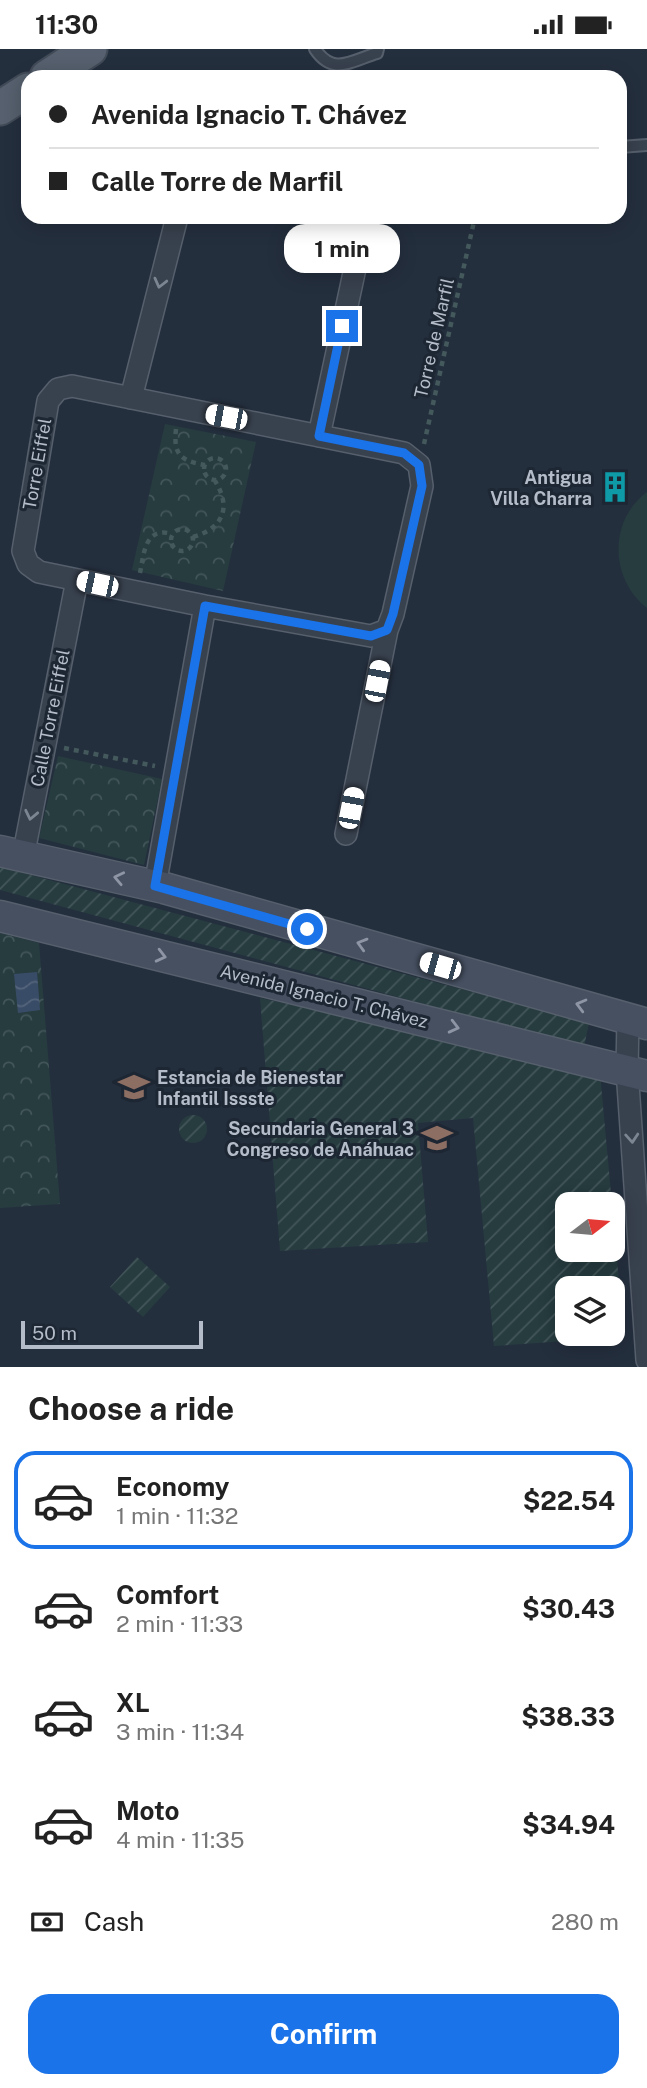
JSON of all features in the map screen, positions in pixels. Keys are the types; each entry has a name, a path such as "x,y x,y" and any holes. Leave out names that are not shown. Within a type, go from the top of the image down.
{"main road":[{"path":"58,70 90,49"},
{"path":"0,108 21,94"},
{"path":"11,854 155,886 637,1021"},
{"name":"Avenida Ignacio T. Chávez","path":"0,916 637,1073"}],"street":[{"path":"131,398 175,224"},
{"path":"319,436 364,224"},
{"name":"Torre Eiffel","path":"387,630 371,636 39,572 28,564 23,551 48,401 58,389 72,386 404,453 419,465"},
{"path":"346,834 387,630 422,486 419,465"},
{"name":"Calle Torre Eiffel","path":"11,854 46,744 77,580"},
{"path":"155,886 205,606"},
{"path":"637,1021 647,1360"}],"lane":[{"path":"315,49 323,62 334,66 377,53 378,49"},
{"path":"627,146 647,145"}],"path":[{"name":"Torre de Marfil","path":"419,465 473,224"},
{"path":"179,407 175,440 178,453 186,462 205,465"},
{"path":"205,465 213,458 223,461 226,472 222,478 215,481"},
{"path":"193,537 210,532 223,510 225,501 215,481 206,476 205,465"},
{"path":"136,592 146,543 152,534 162,531 172,534 181,529 188,531 193,537"},
{"path":"172,534 172,545 180,551 190,548 193,537"},
{"path":"46,744 176,770"}],"green space":[{"path":"165,424 256,442 223,591 132,570"},
{"path":"647,492 647,608 626,582 618,550 625,518 634,504"},
{"path":"58,756 162,779 144,865 39,838"},
{"path":"0,867 589,1023 584,1047 0,890"},
{"path":"0,933 39,943 60,1204 0,1208"},
{"path":"260,998 600,1073 611,1192 555,1192 555,1262 617,1262 618,1276 555,1276 555,1342 494,1346 473,1118 418,1123 428,1242 280,1251"},
{"path":"193,1115 203,1119 207,1129 203,1139 193,1143 183,1139 179,1129 183,1119"},
{"path":"137,1257 170,1287 143,1317 110,1287"}],"water":[{"path":"37,972 40,1010 18,1013 14,974"}],"place":[{"name":"Antigua Villa Charra","path":"615,487"},
{"name":"Estancia de Bienestar Infantil Issste","path":"134,1087"},
{"name":"Secundaria General 3 Congreso de Anáhuac","path":"437,1138"}],"route":[{"path":"307,929 155,886 205,606 371,636 387,630 393,614 422,486 419,465 404,453 319,436 342,326"}]}
